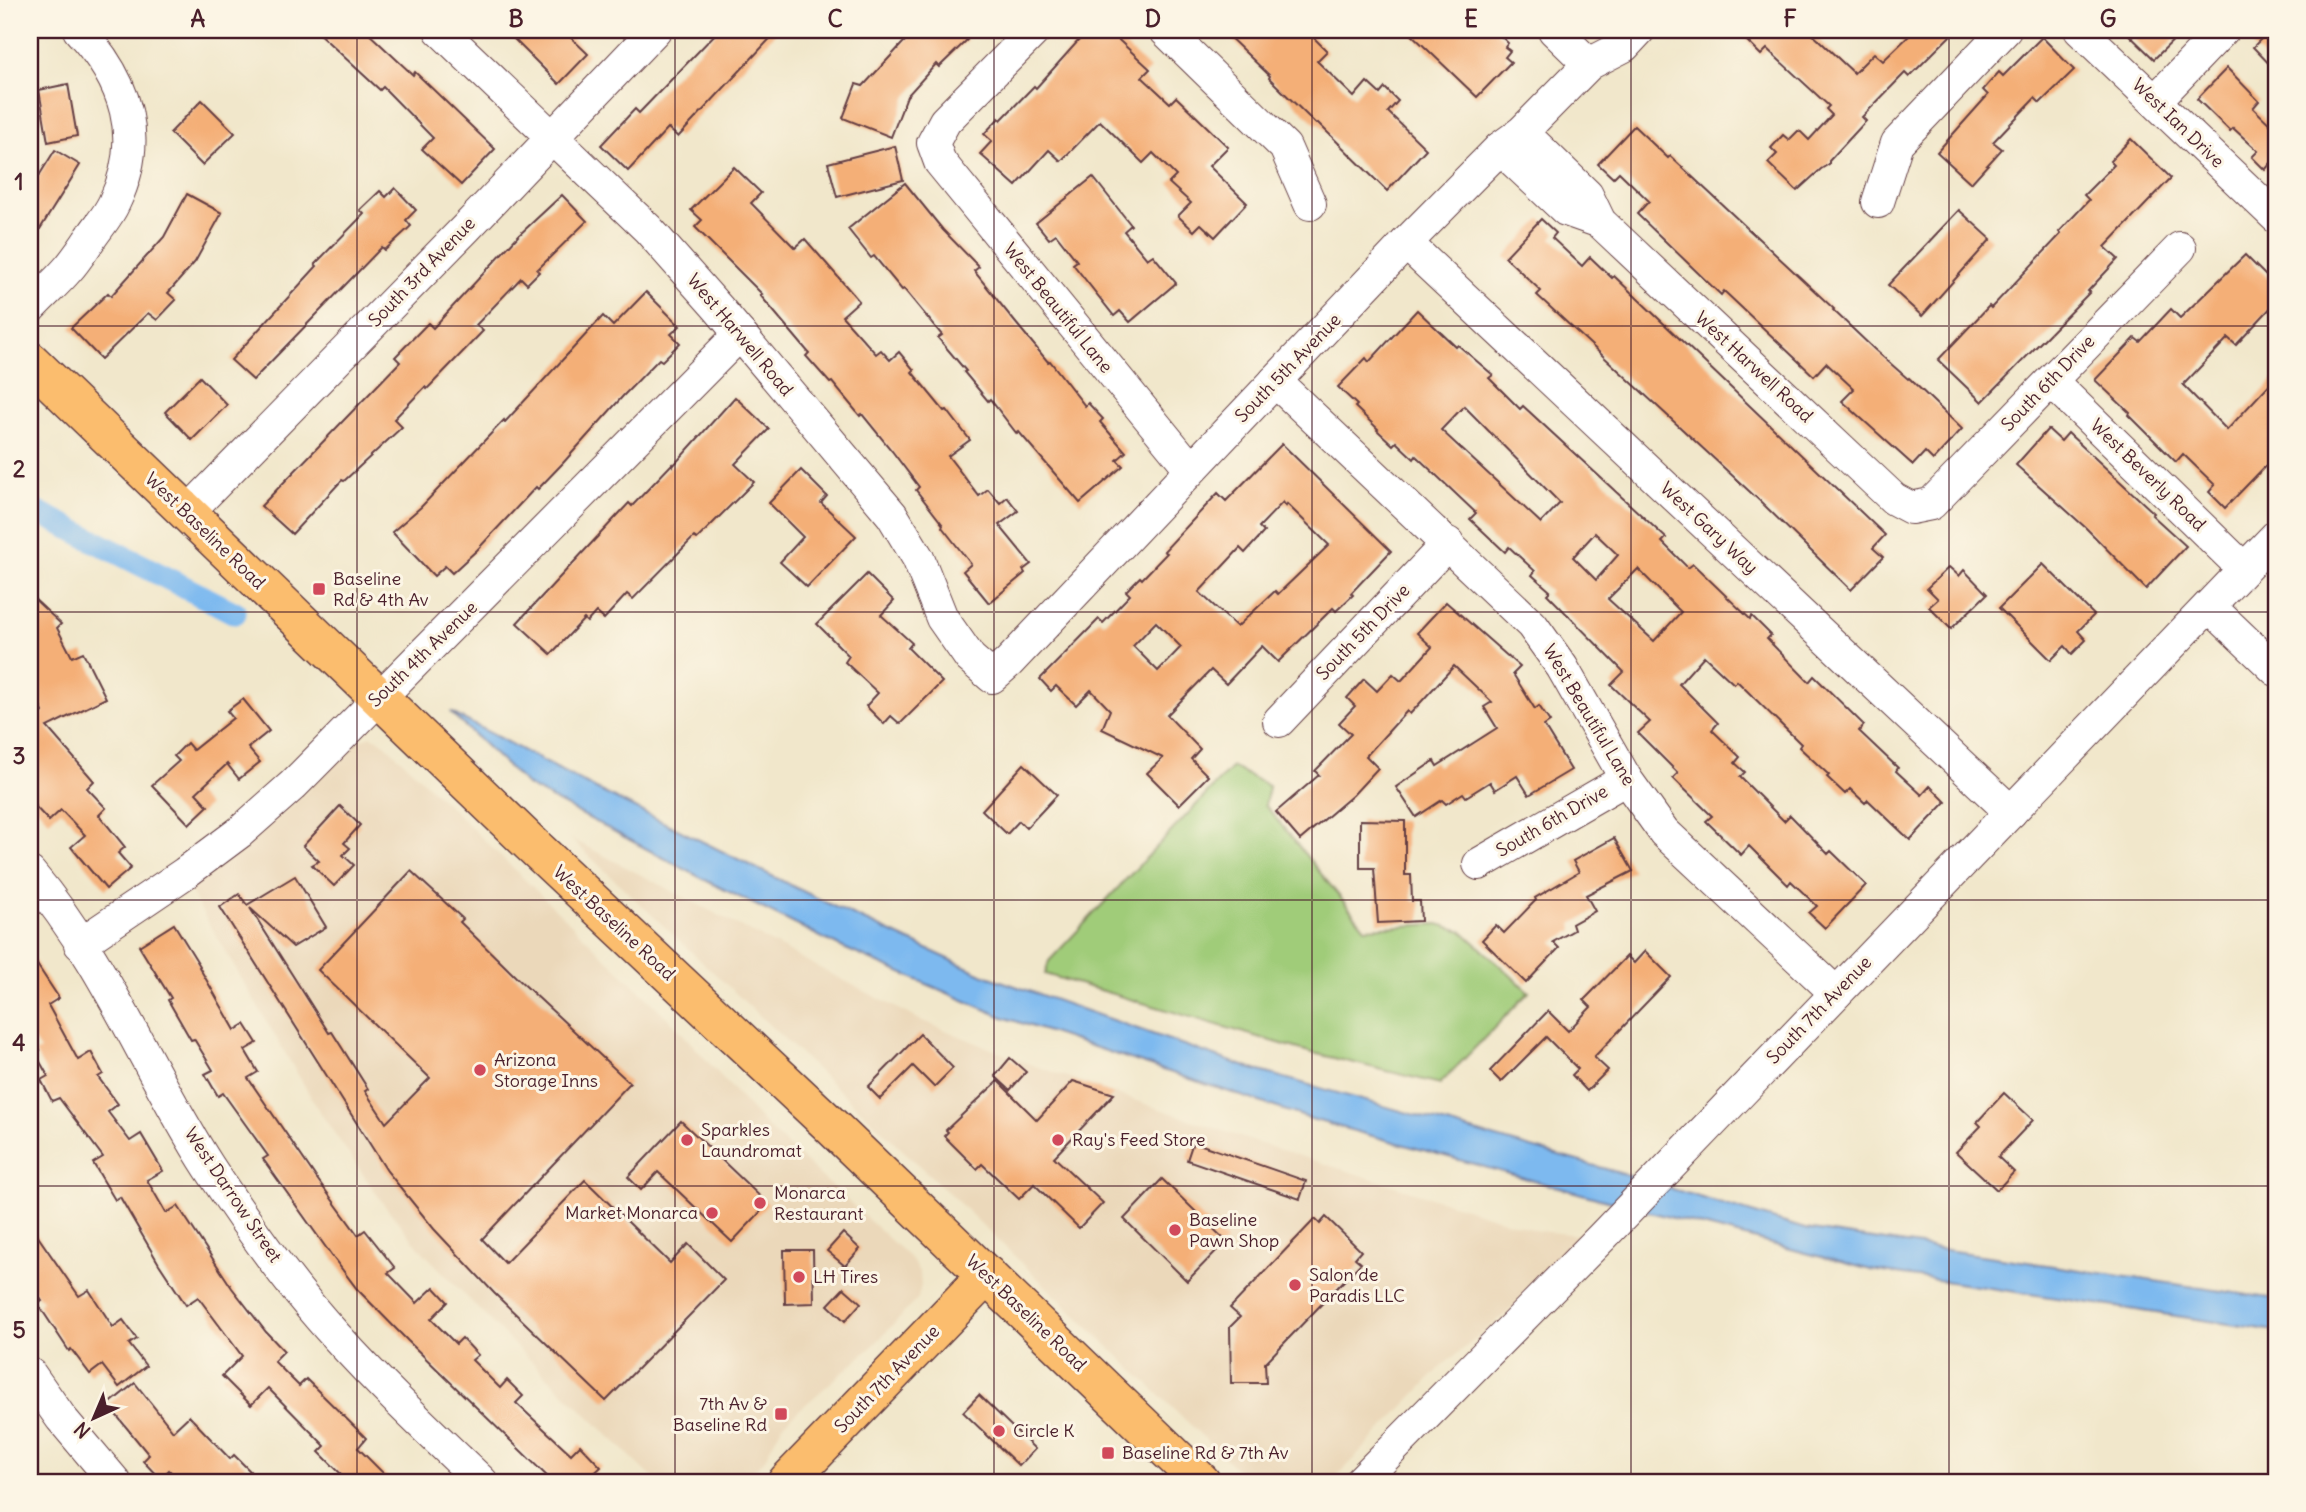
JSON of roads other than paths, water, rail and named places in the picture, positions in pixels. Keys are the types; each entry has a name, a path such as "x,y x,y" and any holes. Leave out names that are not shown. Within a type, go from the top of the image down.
{"main road":[{"name":"West Baseline Road","path":"30,361 1201,1482"},
{"name":"South 7th Avenue","path":"787,1482 987,1275"}],"street":[{"path":"30,308 69,268 110,210 121,184 131,145 130,125 115,78 100,52 79,30"},
{"name":"West Harwell Road","path":"440,30 648,229 740,334 891,515 918,558 942,618 970,658 992,677"},
{"name":"South 3rd Avenue","path":"187,513 655,30"},
{"name":"West Beautiful Lane","path":"1035,30 945,121 933,143 940,162 1191,469"},
{"path":"1165,30 1285,146 1310,204"},
{"path":"1554,30 1589,64"},
{"name":"South 5th Avenue","path":"1589,64 1605,30"},
{"name":"South 5th Avenue","path":"992,677 1406,243 1589,64 1624,46 1639,30"},
{"path":"1878,202 1897,143 2005,30"},
{"name":"West Ian Drive","path":"2080,30 2276,217"},
{"path":"2155,101 2223,30"},
{"name":"West Harwell Road","path":"1511,140 1555,182 1587,195 1600,222 1894,499 1911,508"},
{"name":"West Gary Way","path":"1406,243 2011,812"},
{"name":"South 6th Drive","path":"1911,508 1931,504 2180,248"},
{"name":"South 4th Avenue","path":"80,944 186,873 240,832 293,785 740,334"},
{"name":"West Beautiful Lane","path":"1275,381 1532,625 1547,644 1626,779 1664,832 1836,993"},
{"name":"West Beverly Road","path":"2051,381 2244,569"},
{"name":"South 7th Avenue","path":"1360,1482 1632,1206 2276,536"},
{"name":"South 5th Drive","path":"1279,721 1448,543"},
{"path":"2208,606 2276,670"},
{"name":"South 6th Drive","path":"1479,864 1626,779"},
{"name":"West Darrow Street","path":"30,873 80,944 208,1166 258,1237 336,1336 482,1482"},
{"path":"30,1374 61,1418 115,1482"}],"water":[{"path":"450,712 592,787 835,907 984,975 1249,1068 1613,1171 1805,1229 2276,1299 2276,1331 1871,1270 1311,1119 1003,1017 839,946 709,882 528,786"}],"waterway":[{"path":"30,508 235,613"}],"place":[{"name":"Baseline Rd & 4th Av","path":"319,589"},
{"name":"Arizona Storage Inns","path":"480,1070"},
{"name":"Sparkles Laundromat","path":"687,1140"},
{"name":"Ray's Feed Store","path":"1058,1140"},
{"name":"Monarca Restaurant","path":"760,1203"},
{"name":"Market Monarca","path":"712,1213"},
{"name":"Baseline Pawn Shop","path":"1175,1230"},
{"name":"LH Tires","path":"799,1277"},
{"name":"Salon de Paradis LLC","path":"1295,1285"},
{"name":"7th Av & Baseline Rd","path":"781,1414"},
{"name":"Circle K","path":"999,1431"},
{"name":"Baseline Rd & 7th Av","path":"1108,1453"}]}
